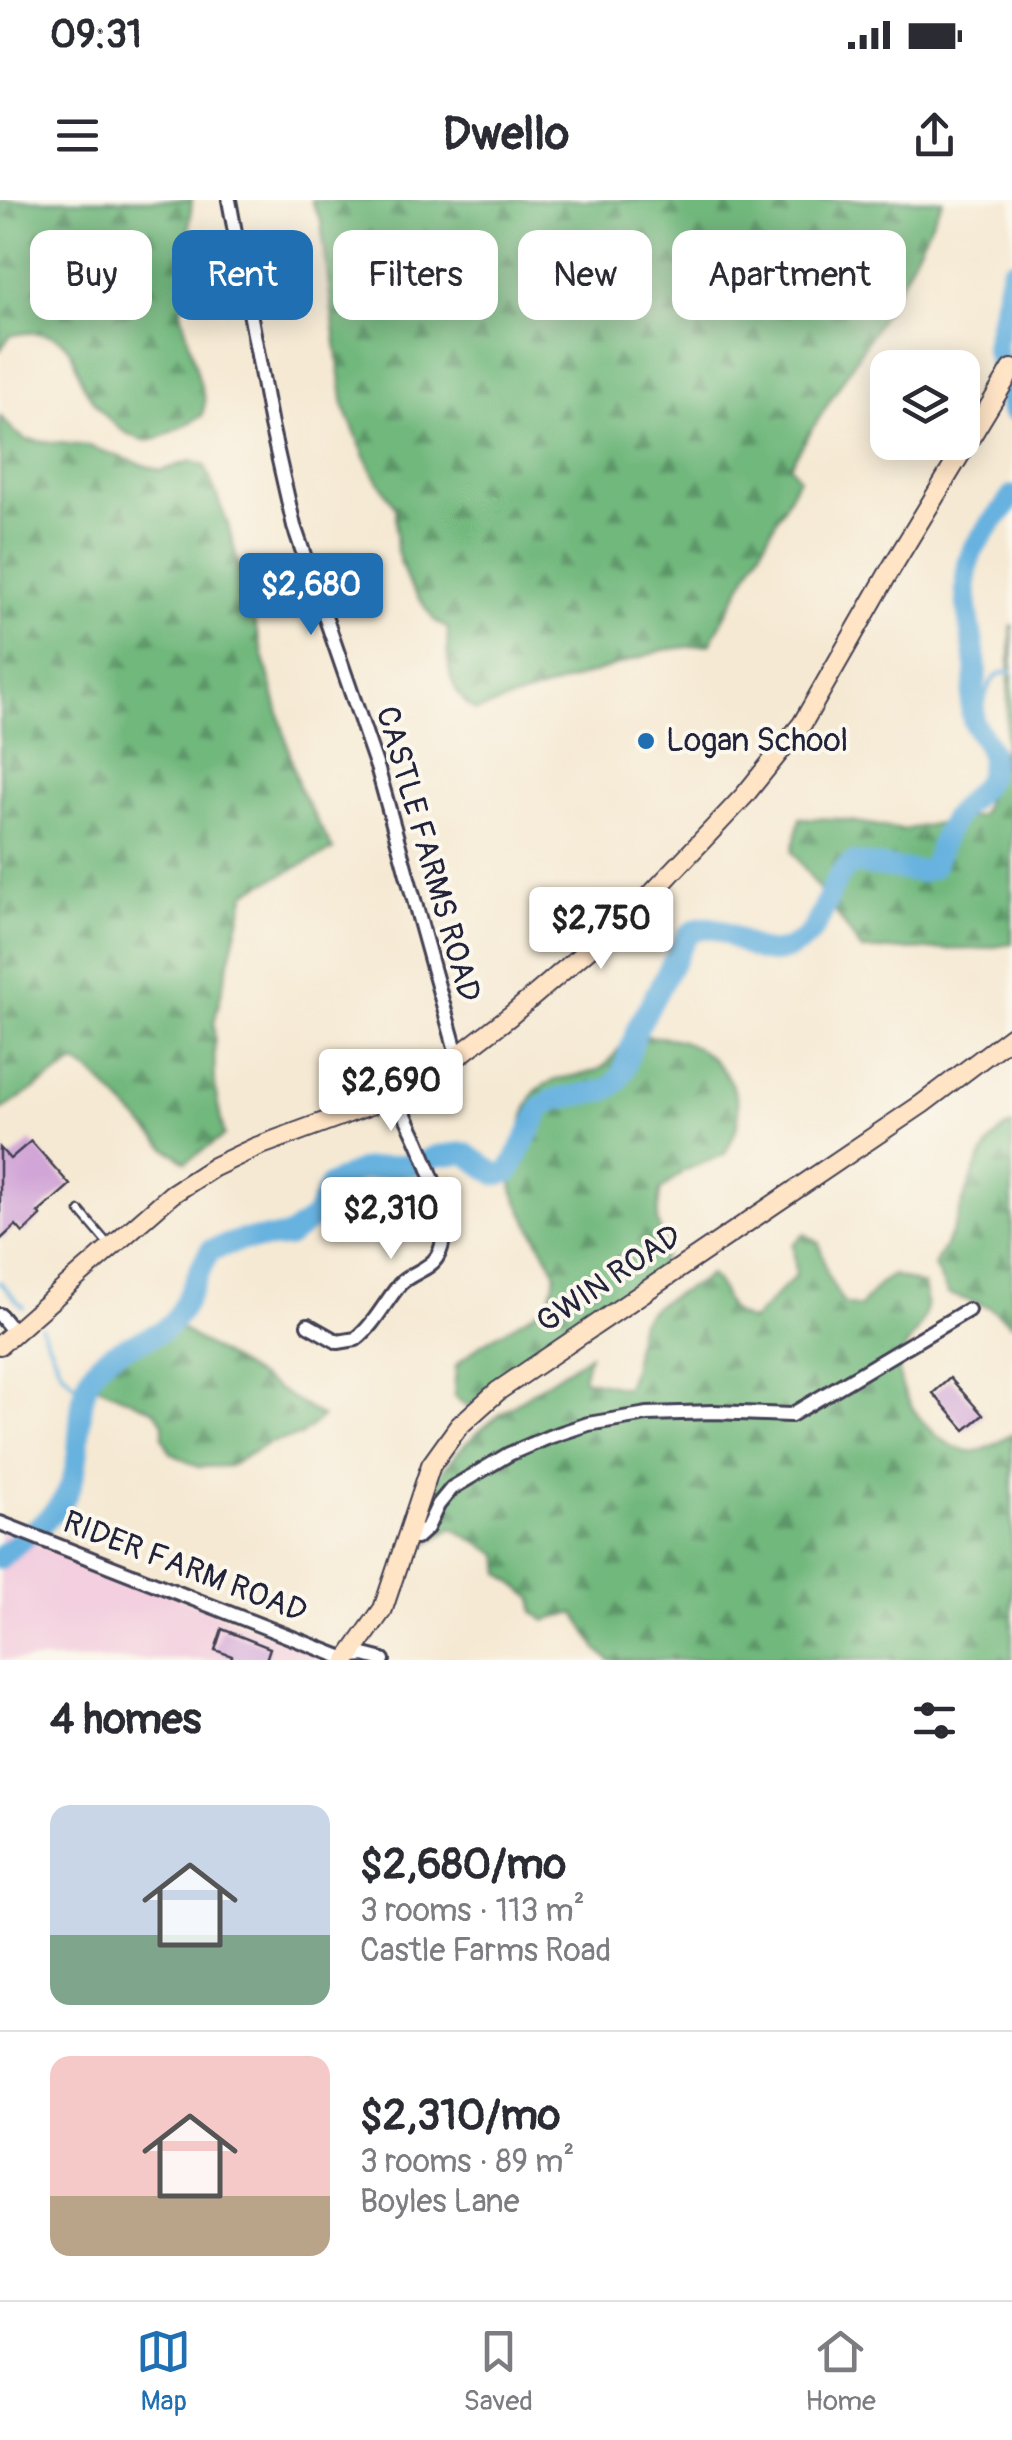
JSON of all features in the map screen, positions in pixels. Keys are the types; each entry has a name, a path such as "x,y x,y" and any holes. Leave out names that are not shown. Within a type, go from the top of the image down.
{"main road":[{"path":"0,1346 172,1194 214,1167 256,1147 394,1096 458,1058 634,912 772,764 818,701 889,572 1006,380"},
{"name":"GWIN ROAD","path":"349,1658 383,1609 431,1465 458,1426 477,1408 922,1104 1012,1036"}],"street":[{"name":"CASTLE FARMS ROAD","path":"229,200 271,426 294,526 378,770 458,1058"},
{"path":"308,1325 338,1342 356,1338 407,1277 437,1257 443,1244 445,1224 424,1163 394,1096"},
{"path":"407,1538 416,1538 427,1528 452,1488 508,1454 549,1437 588,1424 646,1414 790,1414 968,1310"},
{"path":"0,1316 14,1332"},
{"name":"RIDER FARM ROAD","path":"0,1523 340,1657 364,1655 383,1660"}],"lane":[{"path":"80,1211 110,1246"}],"shaded area":[{"path":"0,1531 149,1586 333,1660 0,1660"}],"green space":[{"path":"0,200 192,200 189,230 172,230 172,320 183,320 205,402 202,416 158,438 137,438 117,426 95,404 72,354 60,340 45,334 18,334 10,336 0,350"},
{"path":"311,200 943,200 906,273 906,230 672,230 672,320 880,320 790,465 799,478 710,644 663,650 476,711 459,695 450,675 448,629 434,620 407,581 397,552 395,507 370,468 344,407 333,320 498,320 498,230 333,230 333,318 321,221"},
{"path":"0,416 27,440 88,446 161,471 190,461 205,466 228,525 299,788 333,850 246,892 214,1023 215,1089 224,1136 186,1162 166,1148 91,1072 75,1063 0,1111"},
{"path":"1012,624 1012,944 981,949 862,950 792,851 800,818 839,819 902,830 981,815 1005,745"},
{"path":"643,1036 688,1043 722,1070 738,1110 730,1144 725,1154 683,1171 660,1191 657,1220 665,1249 658,1277 466,1407 454,1396 456,1365 480,1345 549,1304 556,1273 513,1189 519,1138 531,1098 550,1082 602,1067 625,1043"},
{"path":"1012,1125 1012,1324 989,1307 948,1294 934,1266 984,1153"},
{"path":"805,1234 819,1243 828,1276 844,1304 860,1307 879,1284 893,1275 923,1285 925,1313 904,1351 899,1372 915,1412 937,1436 963,1450 976,1451 1012,1434 1012,1660 609,1660 597,1649 575,1613 545,1621 534,1612 533,1599 501,1573 499,1555 452,1528 422,1547 425,1513 442,1472 458,1451 499,1415 589,1355 583,1379 625,1388 644,1317 660,1303 710,1275 733,1312 751,1321 796,1275 793,1244"},
{"path":"175,1325 322,1417 300,1436 269,1443 229,1466 198,1467 171,1453 163,1438 163,1423 155,1411 98,1386 98,1370 134,1341"}],"building":[{"path":"31,1141 70,1185 38,1213 41,1216 23,1233 16,1225 0,1240 0,1148 10,1159"},
{"path":"950,1378 983,1415 965,1430 933,1393"},
{"path":"222,1629 270,1648 266,1660 231,1660 232,1656 215,1650"}],"waterway":[{"path":"1012,270 995,346 1012,410"},
{"path":"0,1558 50,1516 71,1485 82,1404 92,1373 109,1356 156,1334 175,1319 211,1250 242,1240 288,1237 315,1217 330,1185 360,1170 419,1164 436,1156 465,1153 497,1175 509,1172 542,1107 553,1100 606,1090 615,1084 637,1029 687,936 710,928 756,949 781,951 809,934 834,884 853,863 921,872 933,867 950,824 985,783 990,769 988,747 971,714 976,667 966,580 976,544 1012,496"},
{"path":"973,723 982,719 992,681 1012,671"},
{"path":"0,1282 23,1307"},
{"path":"41,1327 60,1369 84,1393"}],"place":[{"name":"Logan School","path":"646,741"}]}
